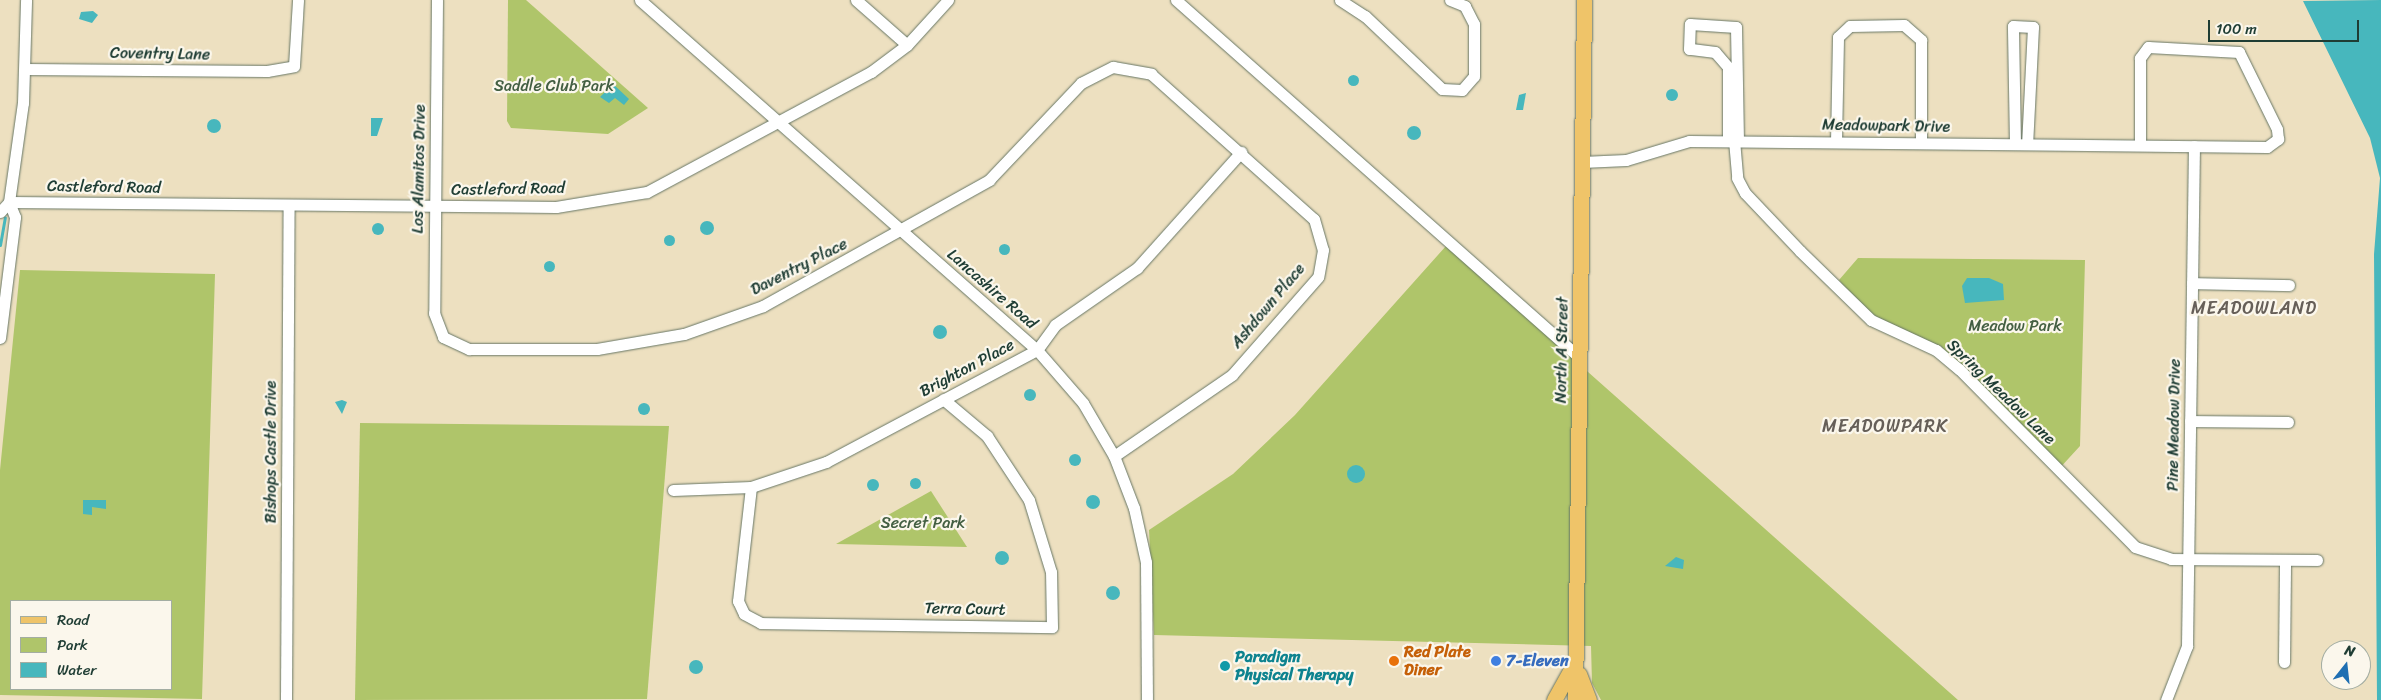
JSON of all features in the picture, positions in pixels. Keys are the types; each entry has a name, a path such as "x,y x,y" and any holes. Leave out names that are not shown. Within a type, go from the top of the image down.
{"main road":[{"name":"North A Street","path":"1575,700 1584,0"},
{"path":"1554,700 1576,660"},
{"path":"1576,660 1589,700"}],"street":[{"path":"0,338 5,262 15,217 9,202 25,69 26,0"},
{"name":"Coventry Lane","path":"25,69 267,72 294,66 298,0"},
{"name":"Los Alamitos Drive","path":"437,0 434,313 443,337"},
{"name":"Lancashire Road","path":"640,0 1037,350 1083,403 1114,456 1134,508 1146,562 1147,700"},
{"path":"856,0 907,45"},
{"name":"Castleford Road","path":"9,202 556,207 647,192 779,123 871,72 907,45 948,0"},
{"path":"1176,0 1580,358"},
{"path":"1340,0 1366,16 1442,89 1462,90 1474,76 1474,24 1465,6 1450,0"},
{"name":"Spring Meadow Lane","path":"1733,65 1715,52 1688,50 1688,25 1735,26 1733,140 1737,178 1745,193 1870,319 1939,352 2135,547 2149,555 2189,560 2316,560"},
{"path":"1836,142 1838,37 1850,26 1894,25 1911,28 1921,40 1921,143"},
{"path":"2021,144 2022,93 2033,75 2033,27 2013,26 2012,79 2022,93"},
{"name":"Meadowpark Drive","path":"1582,162 1626,160 1689,140 2267,147 2278,139 2244,59 2230,48 2143,50 2140,145"},
{"name":"Ashdown Place","path":"1113,68 1151,74 1241,152 1314,219 1323,250 1318,277 1232,375 1114,456"},
{"name":"Daventry Place","path":"443,337 469,349 597,349 684,334 763,306 901,232 988,180 1080,83 1113,68"},
{"name":"Pine Meadow Drive","path":"2166,700 2187,646 2194,146"},
{"name":"Brighton Place","path":"672,490 751,487 826,462 1037,350 1055,325 1137,268 1241,152"},
{"path":"0,212 9,202"},
{"name":"Bishops Castle Drive","path":"286,700 289,205"},
{"path":"2192,283 2289,285"},
{"name":"Terra Court","path":"751,487 738,600 744,614 761,623 1052,627 1051,572 1029,500 987,436 943,399"},
{"path":"2190,421 2288,422"},
{"path":"2284,662 2285,561"}],"green space":[{"name":"Saddle Club Park","path":"508,0 526,0 648,108 608,134 511,128 507,121"},
{"path":"1446,246 1958,700 1601,700 1592,683 1591,646 1154,635 1149,530 1233,474 1295,415"},
{"name":"Meadow Park","path":"1858,258 2085,260 2080,446 2058,470 1944,349 1871,320 1839,280"},
{"path":"20,270 215,274 202,699 0,695 0,470"},
{"path":"360,423 669,426 647,699 355,700"},
{"name":"Secret Park","path":"931,491 967,547 836,544"}],"water":[{"path":"2381,0 2381,700 2377,700 2374,254 2380,178 2370,138 2303,1"},
{"path":"93,11 98,15 92,23 79,19 81,12"},
{"path":"1353,74 1359,80 1353,86 1347,80"},
{"path":"613,84 629,99 624,105 615,98 609,103 600,97"},
{"path":"1670,89 1674,89 1678,95 1674,101 1670,101 1666,97 1666,93"},
{"path":"1526,93 1523,110 1516,110 1519,95"},
{"path":"371,118 383,118 377,136 371,136"},
{"path":"214,119 219,121 221,126 219,131 214,133 209,131 207,126 209,121"},
{"path":"1414,126 1419,128 1421,133 1419,138 1414,140 1409,138 1407,133 1409,128"},
{"path":"707,221 712,223 714,228 712,233 707,235 702,233 700,228 702,223"},
{"path":"380,223 383,224 383,234 376,235 373,234 372,227 373,224"},
{"path":"669,234 675,240 669,246 663,240"},
{"path":"1004,243 1010,249 1004,255 998,249"},
{"path":"549,260 555,266 549,272 543,266"},
{"path":"1967,278 1989,278 2003,284 2004,300 1965,303 1962,286"},
{"path":"940,325 945,327 947,332 945,337 940,339 935,337 933,332 935,327"},
{"path":"1030,389 1036,395 1030,401 1024,395"},
{"path":"342,400 347,402 342,414 335,402"},
{"path":"644,403 650,409 644,415 638,409"},
{"path":"1073,454 1077,454 1081,460 1077,466 1073,466 1069,462 1069,458"},
{"path":"1356,465 1362,468 1365,474 1362,480 1356,483 1350,480 1347,474 1350,468"},
{"path":"915,477 921,483 915,489 909,483"},
{"path":"871,479 875,479 879,485 875,491 871,491 867,487 867,483"},
{"path":"1093,495 1098,497 1100,502 1098,507 1093,509 1088,507 1086,502 1088,497"},
{"path":"83,500 106,500 106,509 92,507 92,515 83,514"},
{"path":"999,551 1005,551 1009,558 1005,565 999,565 995,561 995,555"},
{"path":"1676,557 1684,560 1683,569 1665,566"},
{"path":"1113,586 1118,588 1120,593 1118,598 1113,600 1108,598 1106,593 1108,588"},
{"path":"696,660 701,662 703,667 701,672 696,674 691,672 689,667 691,662"}],"waterway":[{"path":"0,245 5,217"}],"place":[{"name":"Red Plate Diner","path":"1394,661"},
{"name":"7-Eleven","path":"1496,661"},
{"name":"Paradigm Physical Therapy","path":"1225,666"}],"district":[{"name":"MEADOWLAND","path":"2254,308"},
{"name":"MEADOWPARK","path":"1885,426"}]}
